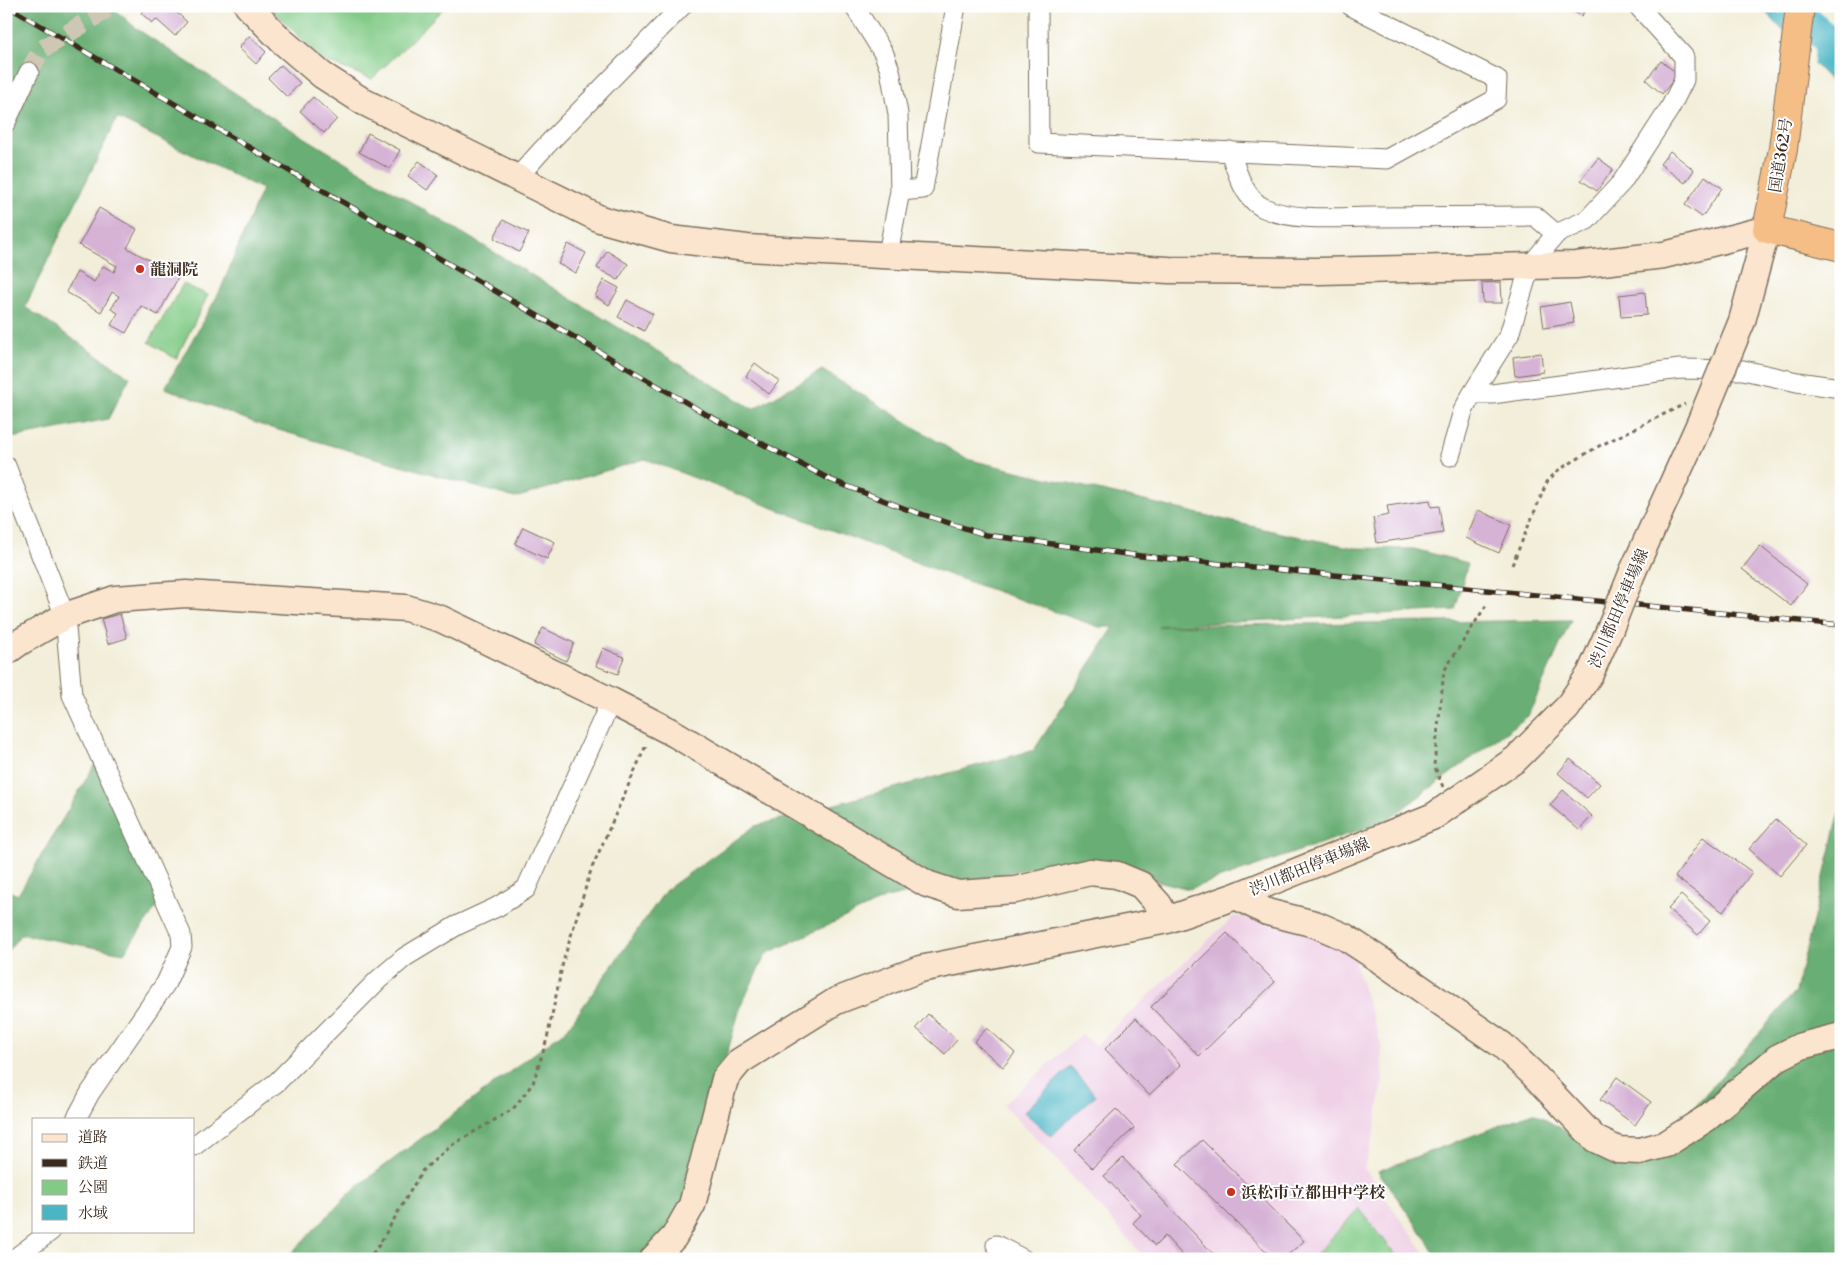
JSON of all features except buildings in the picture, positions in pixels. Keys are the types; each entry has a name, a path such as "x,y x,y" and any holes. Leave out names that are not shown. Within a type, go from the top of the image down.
{"highway":[{"name":"国道362号","path":"1767,229 1783,149 1800,6"},
{"path":"1767,229 1841,247"}],"street":[{"path":"248,6 282,41 322,75 364,102 600,219 671,239 747,248 1169,270 1320,271 1576,265 1664,255 1767,229"},
{"path":"517,178 682,6"},
{"path":"854,6 884,54 890,70 898,114 900,191 888,254"},
{"path":"900,191 923,189 956,6"},
{"path":"1038,6 1039,142 1387,159 1496,99 1497,79 1351,6"},
{"path":"1450,456 1463,411 1510,335 1530,266 1556,234 1587,220 1622,182 1670,108 1684,80 1684,57 1638,6"},
{"path":"6,122 29,72"},
{"path":"1230,151 1236,173 1245,191 1263,208 1290,215 1333,217 1535,216 1556,234"},
{"name":"渋川都田停車場線","path":"653,1259 674,1237 692,1205 725,1079 740,1061 836,1001 920,969 1167,920 1236,896 1434,816 1516,759 1567,708 1590,674 1610,629 1694,412 1742,320 1767,229"},
{"path":"1472,394 1492,394 1680,369 1744,370 1797,382 1841,388"},
{"path":"6,466 65,616 72,695 180,934 182,947 166,983 90,1093 77,1118"},
{"path":"6,652 65,616 114,599 186,594 406,608 441,619 655,724 926,884 958,894 1015,890 1090,872 1117,875 1141,885 1159,905 1167,920"},
{"path":"195,1145 277,1082 378,980 406,957 456,926 497,907 526,889 611,701"},
{"path":"1236,896 1267,912 1315,924 1345,937 1380,960 1502,1045 1532,1073 1594,1139 1618,1150 1640,1152 1666,1144 1706,1118 1777,1058 1801,1046 1841,1036"},
{"path":"14,1259 50,1232"},
{"path":"996,1245 1023,1259"}],"path":[{"path":"1512,565 1547,482 1557,471 1599,446 1694,412"},
{"path":"1434,816 1444,788 1434,765 1444,671 1487,604"},
{"path":"366,1259 376,1250 422,1171 452,1145 513,1109 533,1083 547,1039 563,962 591,870 655,724"}],"shaded area":[{"path":"1234,916 1265,917 1363,950 1355,964 1381,1043 1383,1081 1374,1134 1364,1168 1429,1259 1146,1259 1050,1152 1003,1105 1082,1034 1095,1046"}],"green space":[{"path":"6,6 111,6 137,29 284,125 753,409 822,370 966,459 1285,534 1355,548 1414,549 1468,563 1455,610 1158,626 1571,620 1528,716 1386,821 1189,889 1074,859 886,898 766,954 741,1005 674,1237 643,1259 285,1259 355,1188 567,1029 666,890 755,826 1034,750 1114,627 1099,627 944,573 645,459 515,498 261,425 165,388 220,291 262,189 117,118 25,307 130,377 108,419 6,439"},
{"path":"269,6 445,7 372,79 322,60"},
{"path":"183,284 208,295 176,359 149,342"},
{"path":"98,759 169,890 124,953 21,934 6,953 6,890 18,895"},
{"path":"1841,807 1841,1259 1437,1259 1425,1237 1378,1171 1533,1113 1639,1170 1796,991"},
{"path":"1359,1208 1399,1259 1312,1259"}],"water":[{"path":"1760,6 1784,6 1832,62 1841,69 1841,92"},
{"path":"1070,1067 1096,1095 1051,1136 1024,1112"}],"pier":[{"path":"1788,7 1816,39 1813,66 1783,35"}],"waterway":[{"path":"1792,6 1841,53"}],"tunnel":[{"path":"29,72 41,50 112,6"}],"railway":[{"path":"7,6 711,417 831,480 906,509 986,535 1141,556 1841,625"}],"place":[{"name":"龍洞院","path":"140,269"},
{"name":"浜松市立都田中学校","path":"1231,1192"}]}
